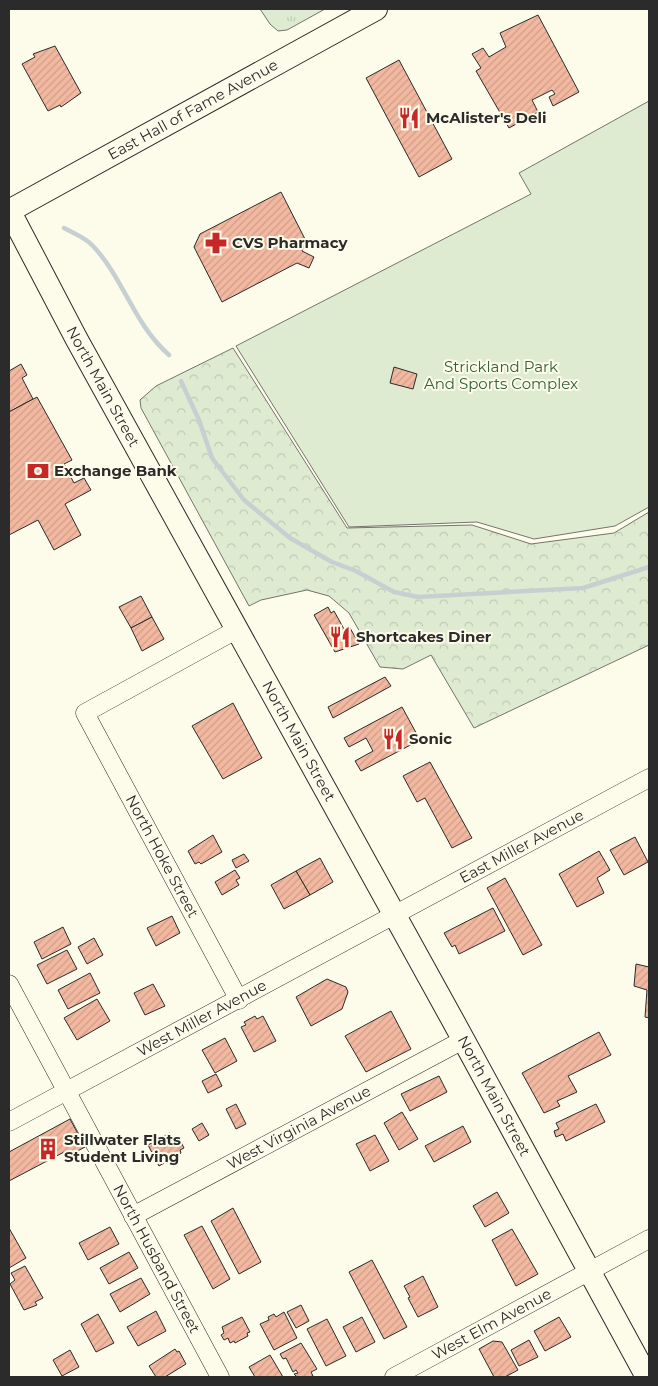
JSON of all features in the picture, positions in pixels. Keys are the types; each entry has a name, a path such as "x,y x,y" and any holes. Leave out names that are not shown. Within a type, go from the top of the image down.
{"main road":[{"name":"East Hall of Fame Avenue","path":"9,211 376,9"},
{"name":"North Main Street","path":"9,211 76,338 647,1377"}],"street":[{"name":"North Hoke Street","path":"236,630 85,713 239,1000"},
{"name":"East Miller Avenue","path":"395,916 649,778"},
{"name":"West Miller Avenue","path":"9,1122 395,916"},
{"name":"North Husband Street","path":"9,984 220,1377"},
{"name":"West Virginia Avenue","path":"133,1216 463,1040"},
{"name":"West Elm Avenue","path":"394,1377 590,1273 649,1239"}],"green space":[{"path":"260,9 325,9 287,30 278,31 270,24"},
{"name":"Strickland Park And Sports Complex","path":"649,101 649,507 615,526 534,539 477,522 349,527 236,346 531,194 519,173"},
{"path":"233,348 347,528 472,525 531,544 614,533 649,512 649,645 474,728 431,655 403,669 380,667 349,613 329,596 307,590 261,600 249,606 141,408 140,400 156,386"}],"building":[{"path":"538,15 579,92 553,106 549,97 555,94 552,90 532,100 538,112 509,128 476,71 481,68 472,54 483,48 489,57 506,47 500,33"},
{"path":"55,46 81,93 61,107 60,105 48,111 22,64 35,57 33,54"},
{"name":"McAlister's Deli","path":"399,60 452,159 419,177 366,78"},
{"name":"CVS Pharmacy","path":"281,192 306,241 302,251 314,257 309,268 297,263 222,302 194,247 200,234"},
{"path":"21,364 27,375 22,378 33,399 9,412 9,371"},
{"path":"394,367 417,374 413,389 390,383"},
{"name":"Exchange Bank","path":"37,397 72,460 64,464 74,483 84,478 91,490 65,504 81,535 54,550 38,520 9,535 9,412"},
{"path":"141,596 152,617 131,628 119,607"},
{"name":"Shortcakes Diner","path":"328,607 331,613 334,611 344,629 349,626 359,644 335,652 314,615"},
{"path":"152,617 164,639 142,651 131,628"},
{"path":"385,677 391,686 333,718 328,707"},
{"path":"233,703 262,758 223,779 192,726"},
{"name":"Sonic","path":"402,707 420,740 361,771 355,761 373,751 366,738 349,747 344,738"},
{"path":"430,762 472,838 452,848 425,798 417,802 403,776"},
{"path":"213,835 222,852 201,864 199,862 195,864 188,851"},
{"path":"635,837 648,862 624,875 610,850"},
{"path":"599,851 610,870 597,878 604,893 577,907 559,874"},
{"path":"244,854 249,861 236,868 232,860"},
{"path":"320,858 333,882 310,895 296,871"},
{"path":"235,870 240,878 236,880 239,885 222,895 215,882"},
{"path":"296,871 310,895 284,909 271,885"},
{"path":"505,878 542,945 523,955 487,888"},
{"path":"493,908 505,931 459,954 455,945 452,947 444,933"},
{"path":"172,916 180,933 156,946 147,928"},
{"path":"63,927 71,944 42,959 34,942"},
{"path":"94,938 103,955 87,964 78,947"},
{"path":"67,950 77,969 47,984 37,965"},
{"path":"636,964 649,967 649,1018 645,1017 647,990 634,986"},
{"path":"90,973 100,993 68,1009 58,990"},
{"path":"327,979 346,987 348,992 342,1009 311,1026 296,997"},
{"path":"153,984 165,1006 145,1015 134,993"},
{"path":"97,999 110,1021 77,1040 64,1018"},
{"path":"391,1011 411,1049 366,1072 345,1036"},
{"path":"255,1016 257,1019 263,1016 276,1041 254,1052 241,1027 246,1025 244,1022"},
{"path":"599,1032 611,1055 568,1076 577,1092 557,1101 560,1106 544,1113 522,1073"},
{"path":"225,1038 237,1061 215,1073 202,1050"},
{"path":"216,1074 222,1086 208,1093 202,1081"},
{"path":"439,1076 447,1092 410,1111 401,1094"},
{"path":"236,1104 246,1124 236,1129 226,1109"},
{"path":"596,1104 605,1122 566,1141 563,1134 556,1137 554,1131 559,1129 556,1123"},
{"path":"402,1112 418,1139 399,1150 384,1123"},
{"name":"Stillwater Flats Student Living","path":"70,1119 85,1147 68,1156 66,1151 9,1181 9,1152"},
{"path":"202,1123 209,1135 199,1141 192,1129"},
{"path":"463,1126 471,1142 434,1162 425,1146"},
{"path":"170,1133 174,1141 179,1138 184,1148 180,1150 181,1153 159,1166 148,1145"},
{"path":"375,1135 389,1161 370,1171 356,1144"},
{"path":"497,1192 509,1213 485,1227 473,1206"},
{"path":"233,1208 261,1262 239,1274 211,1221"},
{"path":"202,1226 230,1279 213,1289 184,1235"},
{"path":"110,1227 119,1244 88,1260 79,1243"},
{"path":"9,1228 26,1258 9,1268"},
{"path":"512,1229 538,1274 516,1286 492,1240"},
{"path":"129,1252 138,1268 109,1284 100,1268"},
{"path":"372,1260 407,1327 384,1339 349,1272"},
{"path":"25,1266 43,1298 35,1302 37,1305 24,1310 10,1284 15,1280 11,1273"},
{"path":"423,1276 438,1307 418,1317 404,1286"},
{"path":"141,1278 150,1294 120,1312 110,1294"},
{"path":"301,1305 309,1321 296,1328 287,1312"},
{"path":"156,1311 166,1331 138,1346 127,1327"},
{"path":"284,1312 297,1338 274,1350 260,1324 269,1320 268,1317 274,1314 276,1317"},
{"path":"98,1314 114,1343 96,1352 81,1324"},
{"path":"242,1317 250,1332 247,1333 248,1336 235,1343 234,1341 230,1343 228,1338 224,1340 221,1335 224,1333 222,1327"},
{"path":"362,1317 375,1342 356,1352 343,1327"},
{"path":"559,1317 571,1337 545,1351 534,1331"},
{"path":"327,1319 346,1356 326,1366 307,1329"},
{"path":"529,1340 538,1357 519,1366 511,1350"},
{"path":"493,1341 502,1342 518,1370 505,1377 494,1377 479,1349"},
{"path":"301,1343 317,1369 311,1372 313,1376 310,1377 297,1377 294,1374 298,1373 296,1370 293,1372 286,1358 283,1359 280,1354"},
{"path":"175,1349 177,1352 179,1351 186,1364 165,1377 156,1377 149,1366"},
{"path":"70,1350 79,1367 62,1376 53,1360"},
{"path":"270,1355 283,1377 255,1377 249,1367"}],"waterway":[{"path":"64,228 87,241 104,259 146,329 169,355"},
{"path":"181,381 199,420 212,458 244,500 290,538 332,562 356,571 394,592 418,597 583,588 649,567"}],"place":[{"name":"McAlister's Deli","path":"409,118"},
{"name":"CVS Pharmacy","path":"216,243"},
{"name":"Exchange Bank","path":"38,471"},
{"name":"Shortcakes Diner","path":"340,637"},
{"name":"Sonic","path":"393,739"},
{"name":"Stillwater Flats Student Living","path":"48,1149"}]}
